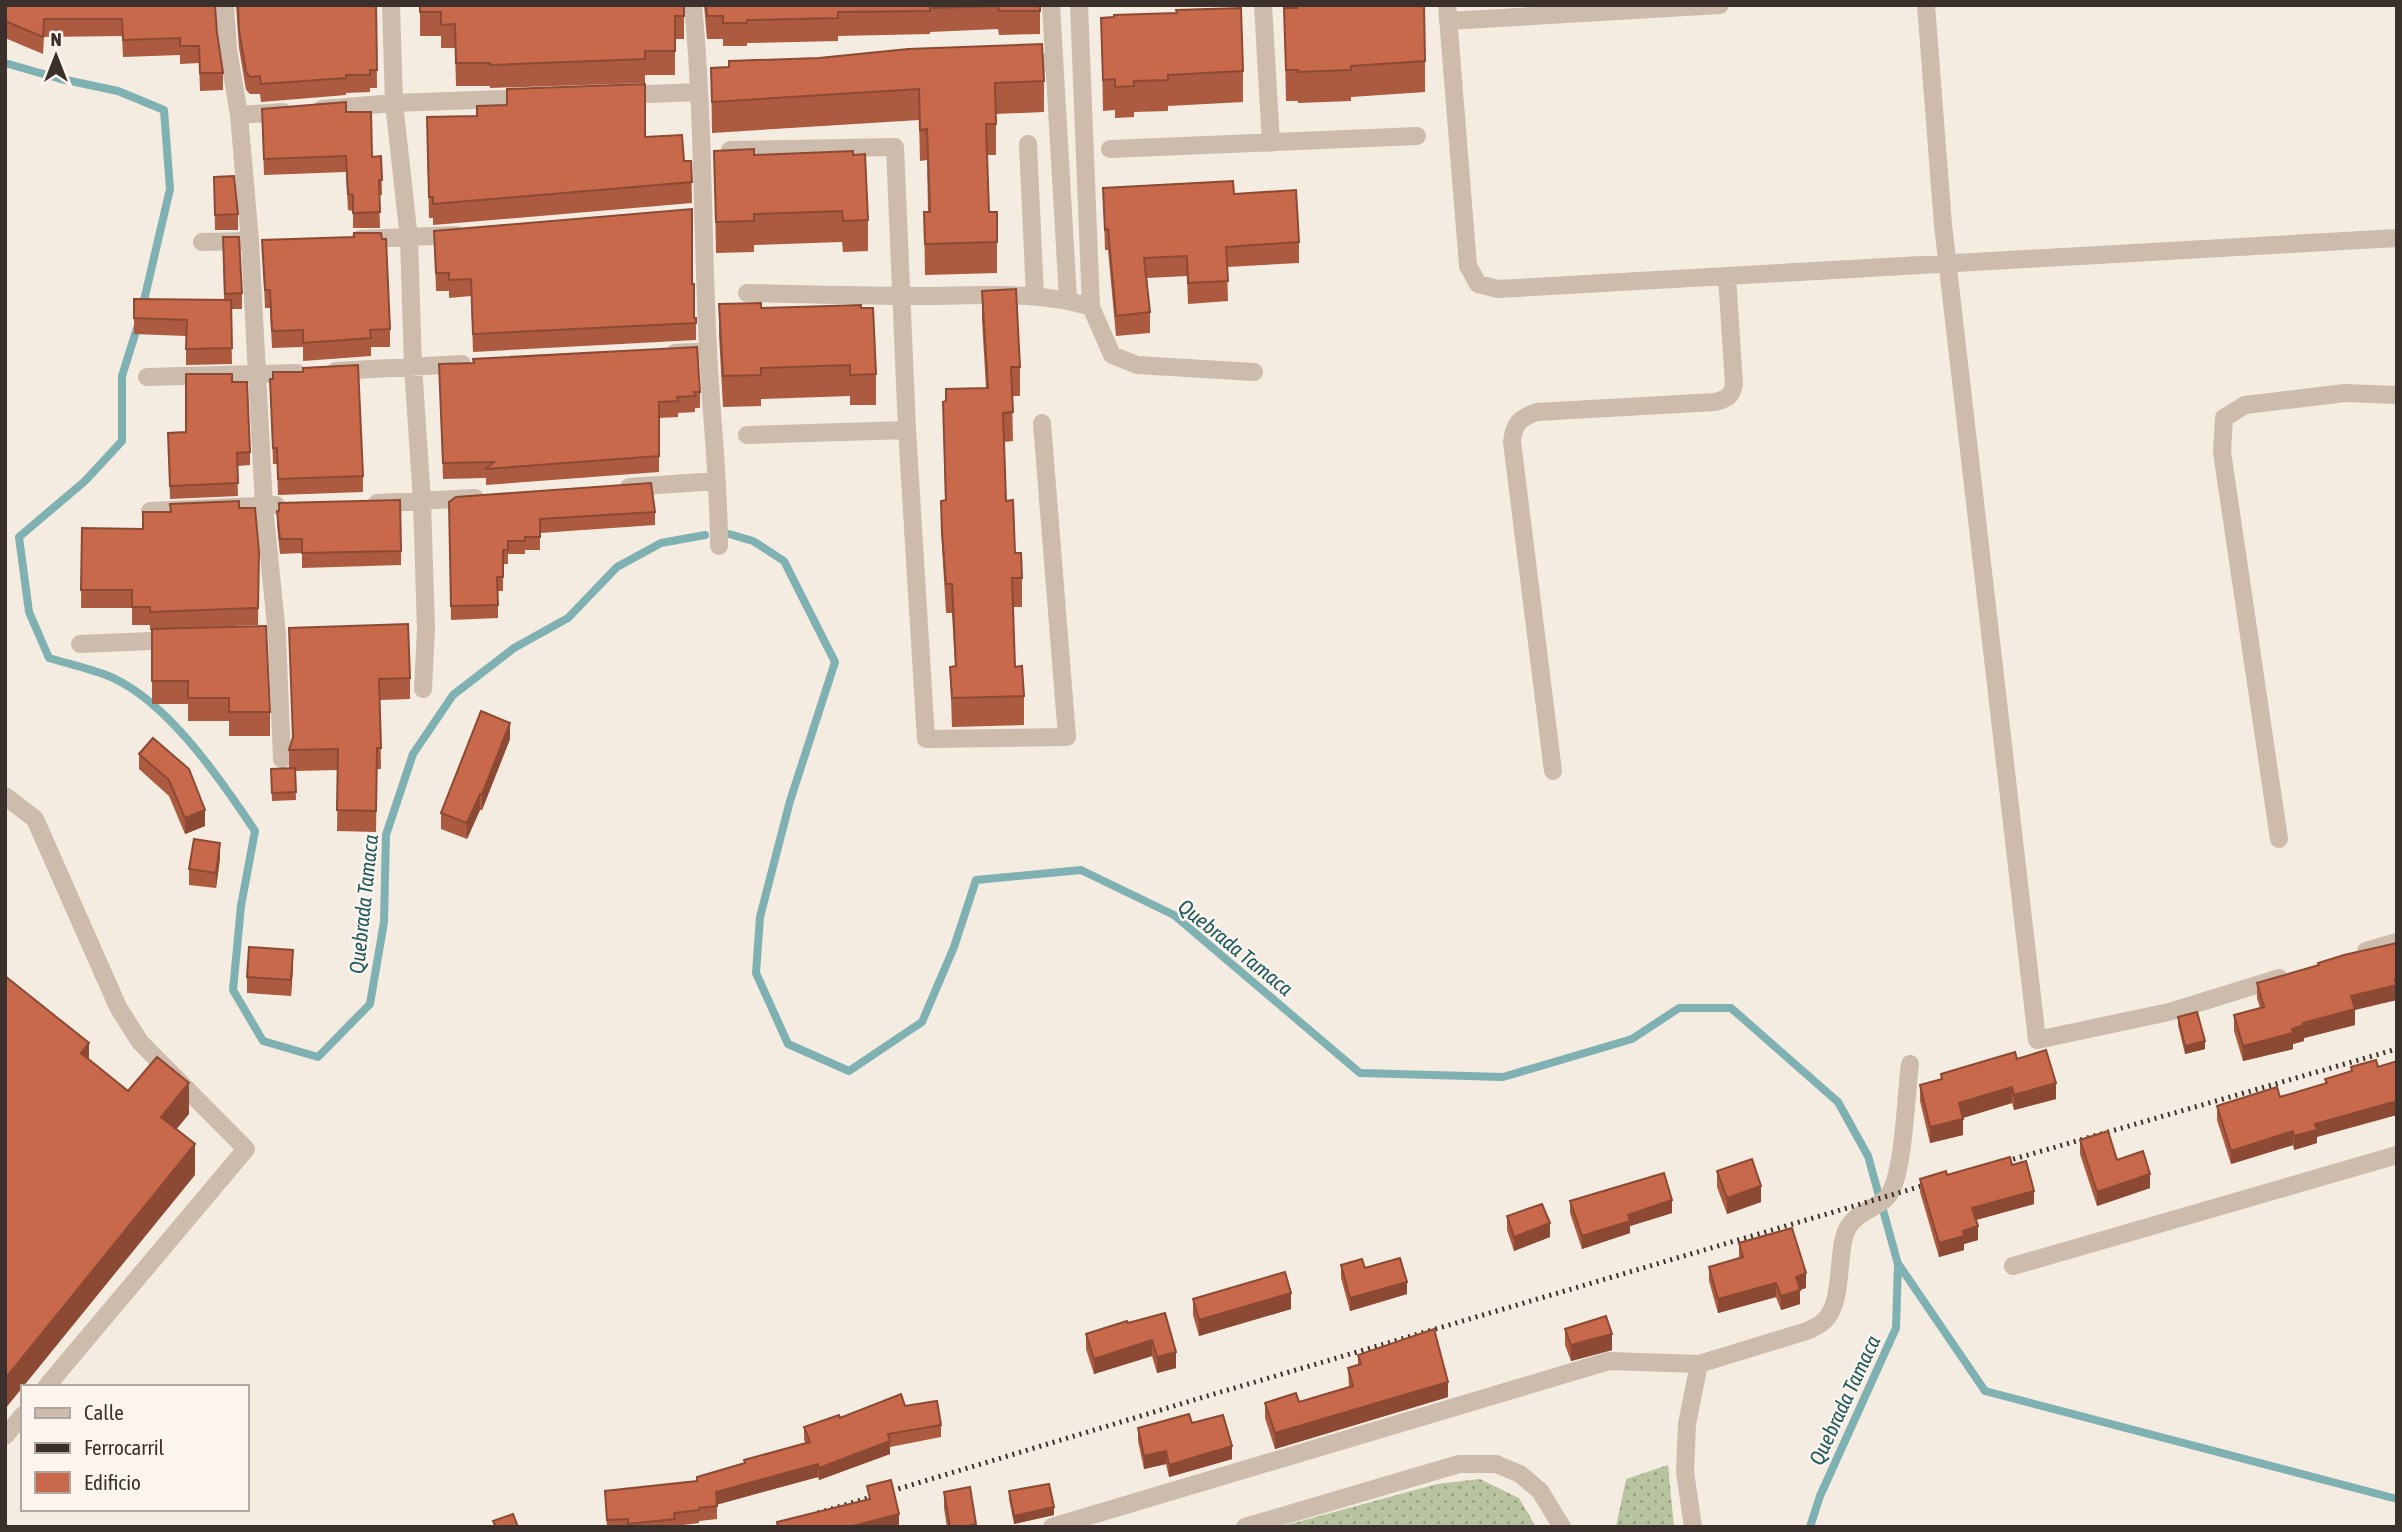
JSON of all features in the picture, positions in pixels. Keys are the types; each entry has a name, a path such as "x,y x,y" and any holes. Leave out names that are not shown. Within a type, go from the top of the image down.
{"street":[{"path":"225,5 228,49 257,241 256,375 264,506 277,635 282,759"},
{"path":"391,5 394,103 410,239 413,366 422,501 419,630 424,689"},
{"path":"693,5 706,68 699,92 695,214 708,351 719,546"},
{"path":"1051,5 1068,299"},
{"path":"1079,5 1091,307 1112,355 1138,365 1254,372"},
{"path":"1263,5 1271,143"},
{"path":"1720,5 1448,13 1468,266 1478,284 1498,289 2397,238"},
{"path":"1926,5 1948,264 2037,1040 2169,1012 2295,973"},
{"path":"999,64 1054,64"},
{"path":"602,96 699,92"},
{"path":"239,116 394,103 547,98"},
{"path":"1110,149 1416,136"},
{"path":"1028,144 1035,296"},
{"path":"723,150 895,147 907,430 926,739 1067,737 1042,423"},
{"path":"343,240 410,239 479,233"},
{"path":"202,242 257,241"},
{"path":"1553,771 1512,442 1514,426 1523,417 1536,412 1715,402 1726,399 1732,393 1734,384 1727,277"},
{"path":"747,293 1035,296 1068,299 1091,307"},
{"path":"654,354 708,351"},
{"path":"147,377 256,375 480,363"},
{"path":"2278,839 2222,452 2224,418 2245,405 2345,393 2397,395"},
{"path":"747,435 907,430"},
{"path":"610,488 717,481"},
{"path":"356,503 489,497"},
{"path":"150,511 290,505"},
{"path":"80,643 185,639"},
{"path":"5,796 34,819 118,1007 140,1042 246,1149 48,1385"},
{"path":"2346,957 2397,942"},
{"path":"1052,1527 1609,1362 1699,1364 1810,1330 1824,1322 1833,1310 1845,1232 1861,1212 1888,1196 1898,1169 1910,1064"},
{"path":"2012,1266 2397,1154"},
{"path":"1693,1527 1685,1472 1687,1424 1699,1364"},
{"path":"5,1436 21,1417"},
{"path":"1245,1527 1458,1464 1496,1464 1520,1474 1540,1491 1562,1527"}],"green space":[{"path":"1668,1465 1674,1527 1616,1527 1626,1479"},
{"path":"1480,1479 1519,1498 1536,1527 1279,1527 1437,1484"}],"building":[{"path":"5,5 215,5 223,73 200,73 199,46 180,46 180,38 123,40 122,19 44,19 43,37 5,21"},
{"path":"238,5 376,5 377,70 370,70 370,75 346,75 346,78 261,84 260,76 250,77 246,72"},
{"path":"420,5 684,5 684,16 675,16 675,51 645,51 645,59 490,65 456,63 455,24 441,25 441,12 420,12"},
{"path":"706,5 1040,5 1040,11 999,11 998,6 930,8 930,11 838,12 838,18 723,23 723,16 707,16"},
{"path":"1297,5 1424,5 1425,61 1351,66 1351,70 1286,70 1284,8 1297,8"},
{"path":"1241,8 1243,71 1168,75 1168,80 1134,81 1134,86 1115,87 1115,79 1103,80 1101,18 1114,15 1177,13 1176,10"},
{"path":"1042,44 1044,81 995,83 996,124 986,124 989,212 997,212 997,242 925,244 924,212 930,212 927,129 920,130 919,89 712,102 711,68 729,67 729,61 819,58 908,49"},
{"path":"645,84 645,137 682,135 684,161 691,161 692,182 433,204 433,197 429,197 427,117 477,116 477,106 507,105 507,89"},
{"path":"346,102 346,112 371,112 372,157 381,156 380,212 353,213 353,195 348,194 346,156 264,159 262,109"},
{"path":"754,149 754,155 853,151 853,155 865,154 868,220 843,221 842,211 754,214 754,221 716,222 714,151"},
{"path":"234,176 238,214 215,215 214,177"},
{"path":"1233,181 1234,194 1296,190 1299,242 1226,247 1228,281 1188,283 1187,256 1144,258 1150,312 1116,316 1108,229 1105,230 1103,188"},
{"path":"692,209 692,284 696,323 473,334 471,279 449,280 449,273 436,273 434,231"},
{"path":"354,233 381,233 382,239 386,239 390,329 370,330 371,338 303,343 303,330 272,331 270,290 265,290 262,240 354,237"},
{"path":"223,237 239,237 242,293 225,294"},
{"path":"1016,289 1020,367 1011,367 1013,412 1003,413 1006,501 1013,500 1015,553 1021,553 1022,578 1012,578 1015,667 1022,666 1024,696 952,698 950,667 956,666 952,584 946,584 941,501 946,500 943,402 946,401 946,389 988,388 982,291"},
{"path":"134,299 231,300 232,348 186,349 187,320 134,318"},
{"path":"761,303 761,308 861,305 861,308 873,308 876,374 850,375 850,365 761,368 761,375 723,376 719,304"},
{"path":"697,347 700,392 694,392 695,396 677,397 678,401 659,402 659,456 486,469 494,462 443,463 439,364 474,363 473,359"},
{"path":"358,365 363,476 278,479 277,448 273,448 270,379 273,379 273,372 303,372 303,368"},
{"path":"186,374 232,374 232,382 247,382 250,452 237,453 238,483 170,486 168,433 186,432"},
{"path":"651,483 655,512 540,519 540,537 525,537 525,541 508,541 508,550 503,550 503,577 497,577 498,605 451,606 449,502 456,497"},
{"path":"400,500 401,551 302,553 302,539 280,539 277,511 279,503"},
{"path":"239,501 239,508 255,508 259,552 258,608 150,612 150,607 132,607 132,590 81,590 82,528 143,529 143,512 171,512 170,504"},
{"path":"408,624 410,678 379,679 381,748 377,748 376,811 337,810 338,749 289,750 293,737 289,628"},
{"path":"266,626 270,712 229,712 229,698 188,698 188,681 152,681 152,629"},
{"path":"481,711 510,723 482,794 467,823 441,813"},
{"path":"153,738 189,769 205,810 185,818 169,780 139,754"},
{"path":"295,768 296,792 272,793 271,769"},
{"path":"194,839 220,843 216,873 189,869"},
{"path":"2397,943 2397,985 2351,996 2355,1009 2303,1023 2304,1025 2292,1029 2293,1033 2243,1046 2234,1015 2264,1007 2257,983 2344,955"},
{"path":"249,947 293,950 291,980 247,977"},
{"path":"5,976 89,1043 81,1053 128,1091 157,1057 189,1083 161,1117 195,1144 5,1379"},
{"path":"2197,1012 2205,1041 2185,1046 2178,1017"},
{"path":"2046,1050 2056,1083 2014,1095 2012,1087 1959,1103 1963,1119 1930,1127 1920,1085 1942,1079 1941,1074 2015,1052 2017,1059"},
{"path":"2376,1060 2378,1067 2397,1061 2397,1101 2315,1124 2317,1130 2294,1136 2293,1131 2231,1151 2217,1106 2277,1087 2280,1097 2327,1083 2325,1079 2352,1071 2351,1067"},
{"path":"2108,1131 2117,1160 2143,1151 2150,1174 2097,1192 2080,1140"},
{"path":"2010,1157 2012,1165 2026,1161 2034,1191 1972,1208 1978,1226 1963,1231 1964,1236 1939,1243 1920,1179 1946,1171 1947,1175"},
{"path":"1752,1159 1761,1186 1727,1198 1717,1171"},
{"path":"1664,1173 1672,1200 1628,1215 1630,1221 1582,1236 1570,1201"},
{"path":"1542,1204 1550,1223 1514,1237 1507,1216"},
{"path":"1792,1228 1806,1273 1796,1277 1800,1290 1781,1296 1776,1283 1718,1299 1709,1267 1743,1257 1739,1243"},
{"path":"1400,1258 1407,1282 1350,1298 1341,1265 1362,1259 1365,1268"},
{"path":"1285,1272 1291,1293 1199,1320 1193,1299"},
{"path":"1165,1313 1176,1352 1157,1357 1152,1340 1094,1359 1086,1334"},
{"path":"1606,1316 1612,1334 1571,1345 1565,1329"},
{"path":"1434,1329 1448,1382 1275,1433 1265,1403 1296,1393 1299,1402 1353,1386 1348,1368 1361,1364 1358,1355"},
{"path":"901,1394 905,1406 937,1401 941,1425 888,1434 890,1441 819,1468 818,1464 716,1492 717,1506 674,1513 675,1519 628,1524 628,1519 607,1520 605,1491 697,1481 697,1477 745,1463 744,1460 810,1442 804,1427 839,1415 840,1418"},
{"path":"1189,1414 1192,1423 1223,1415 1232,1446 1169,1465 1166,1451 1144,1456 1138,1428"},
{"path":"891,1480 899,1514 849,1527 778,1527 777,1522 870,1499 867,1486"},
{"path":"1049,1484 1054,1507 1014,1516 1009,1491"},
{"path":"970,1487 976,1524 950,1527 944,1492"},
{"path":"513,1514 518,1527 496,1527 493,1521"}],"waterway":[{"name":"Quebrada Tamaca","path":"5,63 118,91 164,110 170,189 142,309"},
{"name":"Quebrada Tamaca","path":"138,325 122,376 122,441 85,481 19,537 29,612 49,658 111,677 153,704 173,723 210,766 255,831 241,906 233,990 263,1041 318,1057 370,1004 384,922 386,835 413,754 453,695 514,648 568,618 617,567 661,543 705,535"},
{"name":"Quebrada Tamaca","path":"729,534 753,541 784,561 835,662 790,801 760,917 756,973 788,1044 849,1071 922,1022 954,947 976,880 1081,870 1174,915 1360,1073 1503,1077 1632,1039 1679,1008 1731,1008 1838,1102 1868,1156 1898,1264 1896,1328 1820,1496 1810,1527"},
{"path":"1899,1265 1985,1391 2397,1499"}],"railway":[{"path":"1993,1165 2397,1049"},
{"path":"818,1513 1939,1181"}]}
